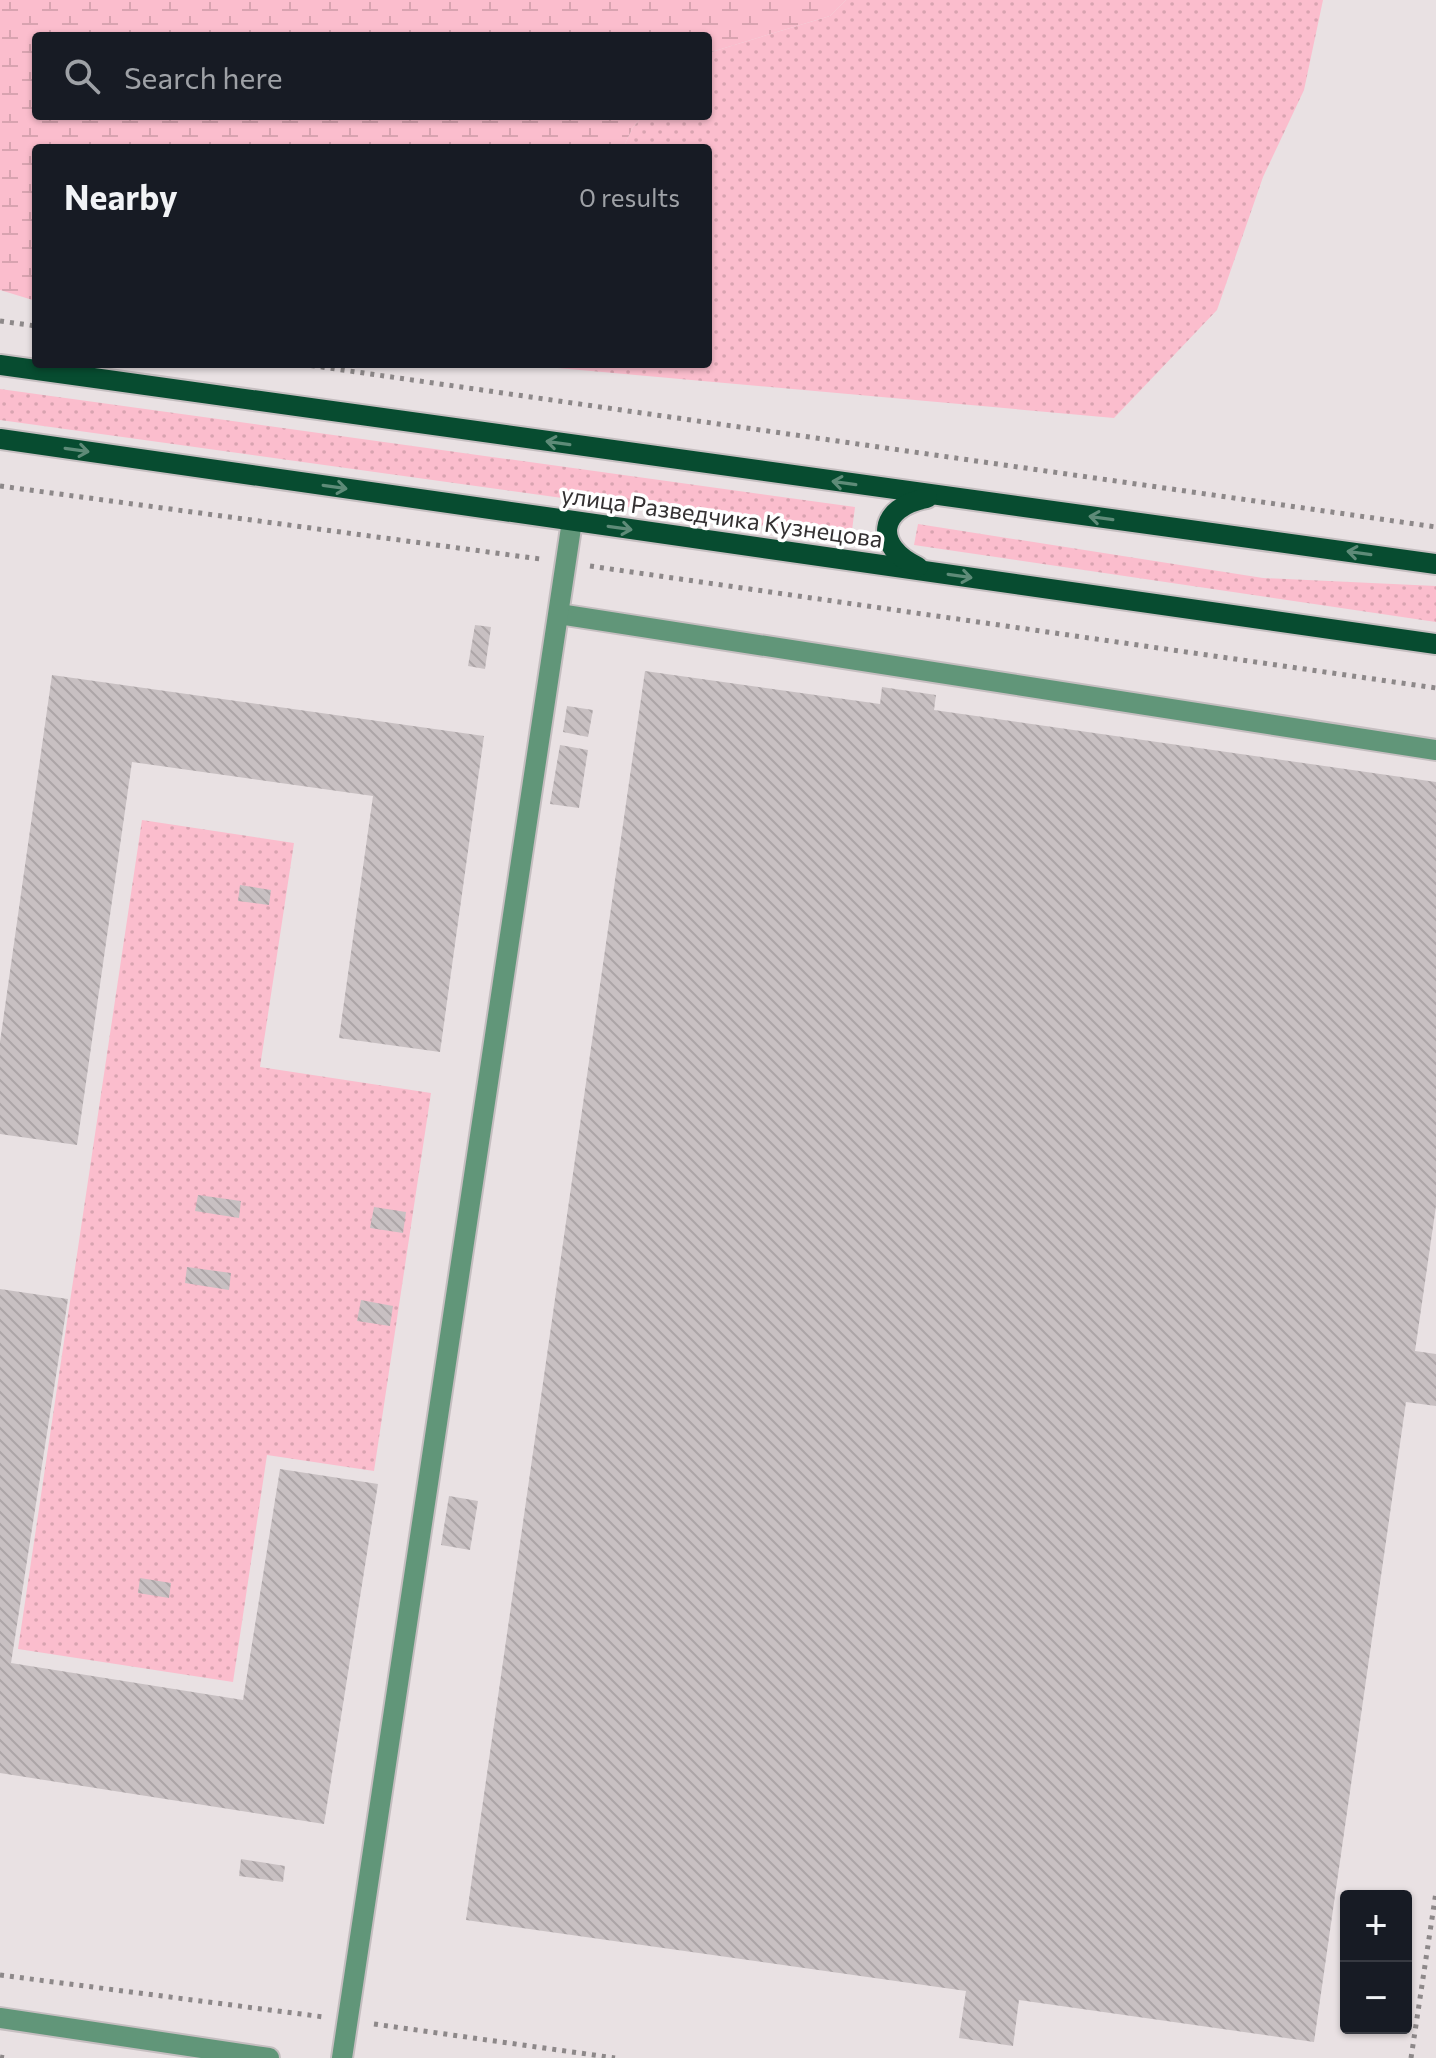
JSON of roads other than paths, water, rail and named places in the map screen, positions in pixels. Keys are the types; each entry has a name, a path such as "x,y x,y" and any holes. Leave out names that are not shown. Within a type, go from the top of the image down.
{"main road":[{"name":"улица Разведчика Кузнецова","path":"0,365 1436,564"},
{"name":"улица Разведчика Кузнецова","path":"0,439 1436,644"},
{"path":"929,572 903,560 889,546 886,528 894,512 910,501 938,496"}],"street":[{"path":"342,2058 572,521"},
{"path":"559,614 1436,750"},
{"path":"0,2018 269,2058"}]}
